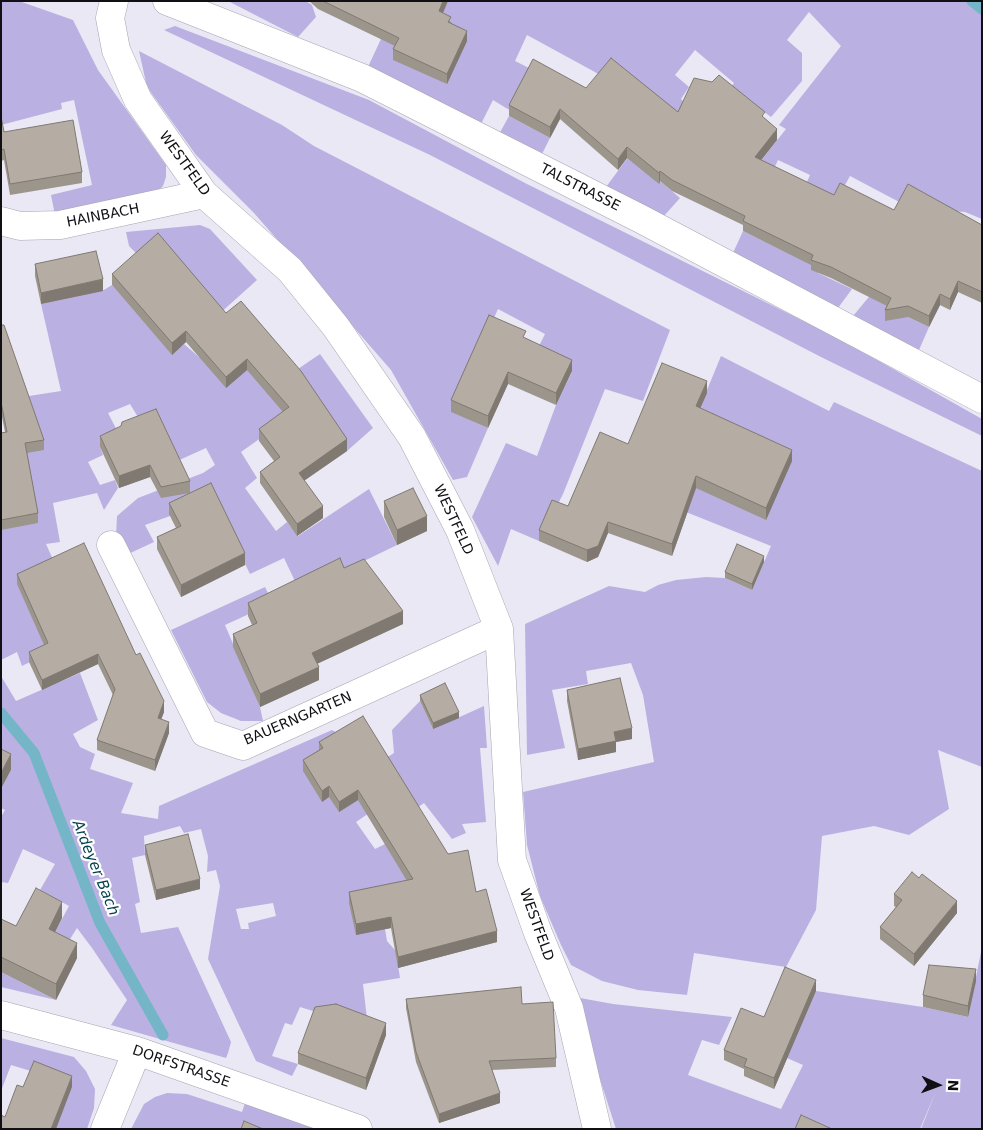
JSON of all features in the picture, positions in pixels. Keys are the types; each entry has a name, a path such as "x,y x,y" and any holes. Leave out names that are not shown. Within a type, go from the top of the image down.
{"street":[{"name":"WESTFELD","path":"114,1 110,18 116,50 138,100 204,194 290,270 336,328 412,437 460,530 499,629 512,860 538,933 569,1008 597,1129"},
{"name":"TALSTRASSE","path":"167,1 362,78 641,218 982,398"},
{"name":"HAINBACH","path":"1,221 20,226 60,225 204,194"},
{"name":"BAUERNGARTEN","path":"111,545 205,733 243,746 499,629"},
{"name":"DORFSTRASSE","path":"1,1015 137,1051 358,1129"},
{"path":"106,1129 137,1051"}],"shaded area":[{"path":"1,1 19,1 73,20 98,70 166,165 166,177 163,186 156,193 55,215 51,195 92,185 74,100 61,103 62,109 1,125"},
{"path":"228,1 306,1 312,5 316,17 298,37"},
{"path":"448,1 982,1 982,219 965,212 952,211 908,317 929,327 919,350 853,316 944,207 903,204 850,176 840,194 818,273 852,289 838,308 733,253 743,231 784,251 810,175 778,160 771,175 740,187 786,129 779,125 841,46 809,12 787,40 802,53 802,81 771,117 731,87 734,83 695,50 675,75 689,87 681,99 690,108 678,123 604,77 527,35 515,61 533,70 511,111 493,100 481,124 367,69 394,11 439,22"},
{"path":"175,26 369,100 525,183 840,339 982,419 982,436 821,357 430,155 164,30"},
{"path":"139,51 282,125 314,146 670,330 643,401 605,389 563,494 539,541 511,529 498,566 472,517 506,443 537,456 556,405 572,372 535,354 545,334 498,309 452,412 488,428 467,477 453,480 391,370 254,213 196,155 147,87"},
{"path":"509,116 550,138 541,156 498,136"},
{"path":"629,156 659,183 660,181 680,198 664,216 606,187"},
{"path":"200,225 210,229 257,280 218,315 142,259 129,246 126,232"},
{"path":"112,285 172,354 184,344 199,357 247,370 292,373 320,354 373,428 347,451 313,401 241,452 257,478 245,488 276,531 287,522 298,536 369,489 397,545 300,592 284,558 250,574 211,495 170,516 145,525 154,542 126,555 116,537 117,516 138,498 203,473 215,465 206,448 175,462 144,427 130,404 108,413 121,438 100,447 103,455 88,462 100,485 115,480 118,488 104,510 97,493 53,503 60,542 46,544 56,566 48,653 22,666 17,652 1,660 1,487 33,411 29,396 61,391 41,304 102,291"},
{"path":"721,356 829,411 834,402 982,471 982,767 938,750 949,809 909,835 874,826 822,836 816,910 786,967 694,953 687,995 638,990 602,981 571,965 561,945 540,896 527,845 523,792 654,762 643,695 631,663 586,671 588,684 552,690 565,748 527,755 525,624 609,586 645,592 658,585 676,580 706,577 725,578 752,590 771,546 661,502"},
{"path":"265,587 273,603 225,625 260,707 263,721 241,721 221,713 207,702 171,630"},
{"path":"80,673 98,720 73,734 80,747 95,754 90,769 133,783 121,813 158,819 159,806 332,730 339,734 322,801 329,797 366,795 375,809 356,822 375,849 385,844 433,857 385,929 387,941 407,964 398,965 400,978 363,984 368,1028 300,1007 292,1025 285,1023 272,1056 298,1064 292,1076 256,1061 208,959 220,886 216,870 207,872 208,856 201,829 184,833 180,826 144,836 145,855 132,858 140,902 135,904 141,933 178,927 231,1042 228,1053 226,1058 111,1025 127,1000 92,948 77,928 65,947 50,941 69,906 40,890 55,864 23,849 8,883 1,882 1,817 5,810 1,808 1,789 11,770 1,764 1,676 16,701","holes":["273,903 276,916 248,923 249,929 241,929 236,909"]},
{"path":"420,701 433,729 484,706 487,748 480,748 486,822 462,824 466,833 452,839 424,803 414,810 383,760 394,753 392,730"},
{"path":"982,947 982,1129 921,1129 936,1091 920,1129 616,1129 598,1073 580,998 613,1004 732,1017 719,1045 702,1040 688,1075 781,1109 803,1065 787,1058 816,991 923,1007 968,1017"},
{"path":"1,972 56,1000 1,987"},
{"path":"1,1038 74,1057 86,1071 95,1089 94,1108 87,1129 56,1129 34,1072 11,1065 1,1091"},
{"path":"167,1093 187,1094 242,1112 245,1103 326,1129 131,1129 144,1104 155,1097"}],"building":[{"path":"323,1 443,1 439,11 451,17 448,22 467,31 447,74 393,49 399,38"},
{"path":"611,58 678,112 694,78 712,82 719,75 765,112 762,116 777,129 755,157 834,195 840,183 894,210 908,184 982,225 982,292 958,281 950,299 940,294 929,316 908,306 885,310 891,298 831,267 811,260 813,255 743,221 745,216 672,180 660,171 659,173 627,147 618,159 560,109 550,127 509,105 533,59 586,88"},
{"path":"1,116 4,132 73,120 82,172 10,184 4,149 1,150"},
{"path":"158,233 226,313 241,301 301,371 347,439 299,473 323,506 297,524 260,472 280,457 259,429 289,407 247,359 226,377 186,331 172,343 112,274"},
{"path":"96,251 103,279 41,293 35,264"},
{"path":"489,315 526,331 523,337 572,360 556,393 508,372 488,416 451,400"},
{"path":"1,325 4,325 44,440 25,443 38,513 1,520 1,433 7,432 1,402"},
{"path":"662,363 707,381 696,406 792,450 766,508 696,476 672,544 608,522 598,546 587,550 539,530 552,500 568,506 600,432 628,444"},
{"path":"156,409 190,481 161,487 150,465 119,476 100,436 121,426 122,422"},
{"path":"211,483 245,553 181,585 157,537 181,526 169,503"},
{"path":"413,488 427,516 397,530 384,501"},
{"path":"84,543 136,655 140,653 164,701 158,718 169,722 155,760 97,740 115,689 98,654 42,680 29,652 48,643 17,574"},
{"path":"737,544 764,556 752,584 725,572"},
{"path":"340,558 344,568 364,559 403,611 312,653 319,667 260,694 233,634 257,623 248,603"},
{"path":"620,678 632,728 614,732 616,741 578,749 567,690"},
{"path":"445,683 459,712 433,723 420,695"},
{"path":"363,716 448,854 468,850 476,892 486,889 497,931 398,957 391,917 356,924 349,892 413,879 358,790 339,802 329,786 322,791 303,760 323,748 319,742"},
{"path":"1,749 11,754 1,773"},
{"path":"188,834 200,879 156,890 145,845"},
{"path":"912,872 919,878 922,874 957,901 914,954 880,927 902,900 894,894"},
{"path":"36,888 62,902 49,929 77,943 56,984 1,957 1,919 16,926"},
{"path":"929,965 976,969 968,1006 923,995"},
{"path":"785,967 816,980 774,1078 744,1066 747,1059 724,1050 741,1008 764,1017"},
{"path":"521,987 522,1004 553,1002 556,1058 489,1061 500,1093 439,1114 416,1052 406,999"},
{"path":"336,1004 386,1023 366,1078 298,1053 315,1007"},
{"path":"34,1061 72,1076 51,1129 1,1129 1,1115 5,1117 17,1085 23,1087"},
{"path":"801,1115 832,1129 795,1129"},
{"path":"244,1121 263,1129 241,1129"}],"waterway":[{"path":"972,1 982,9"},
{"name":"Ardeyer Bach","path":"1,713 34,753 100,923 163,1035"}]}
